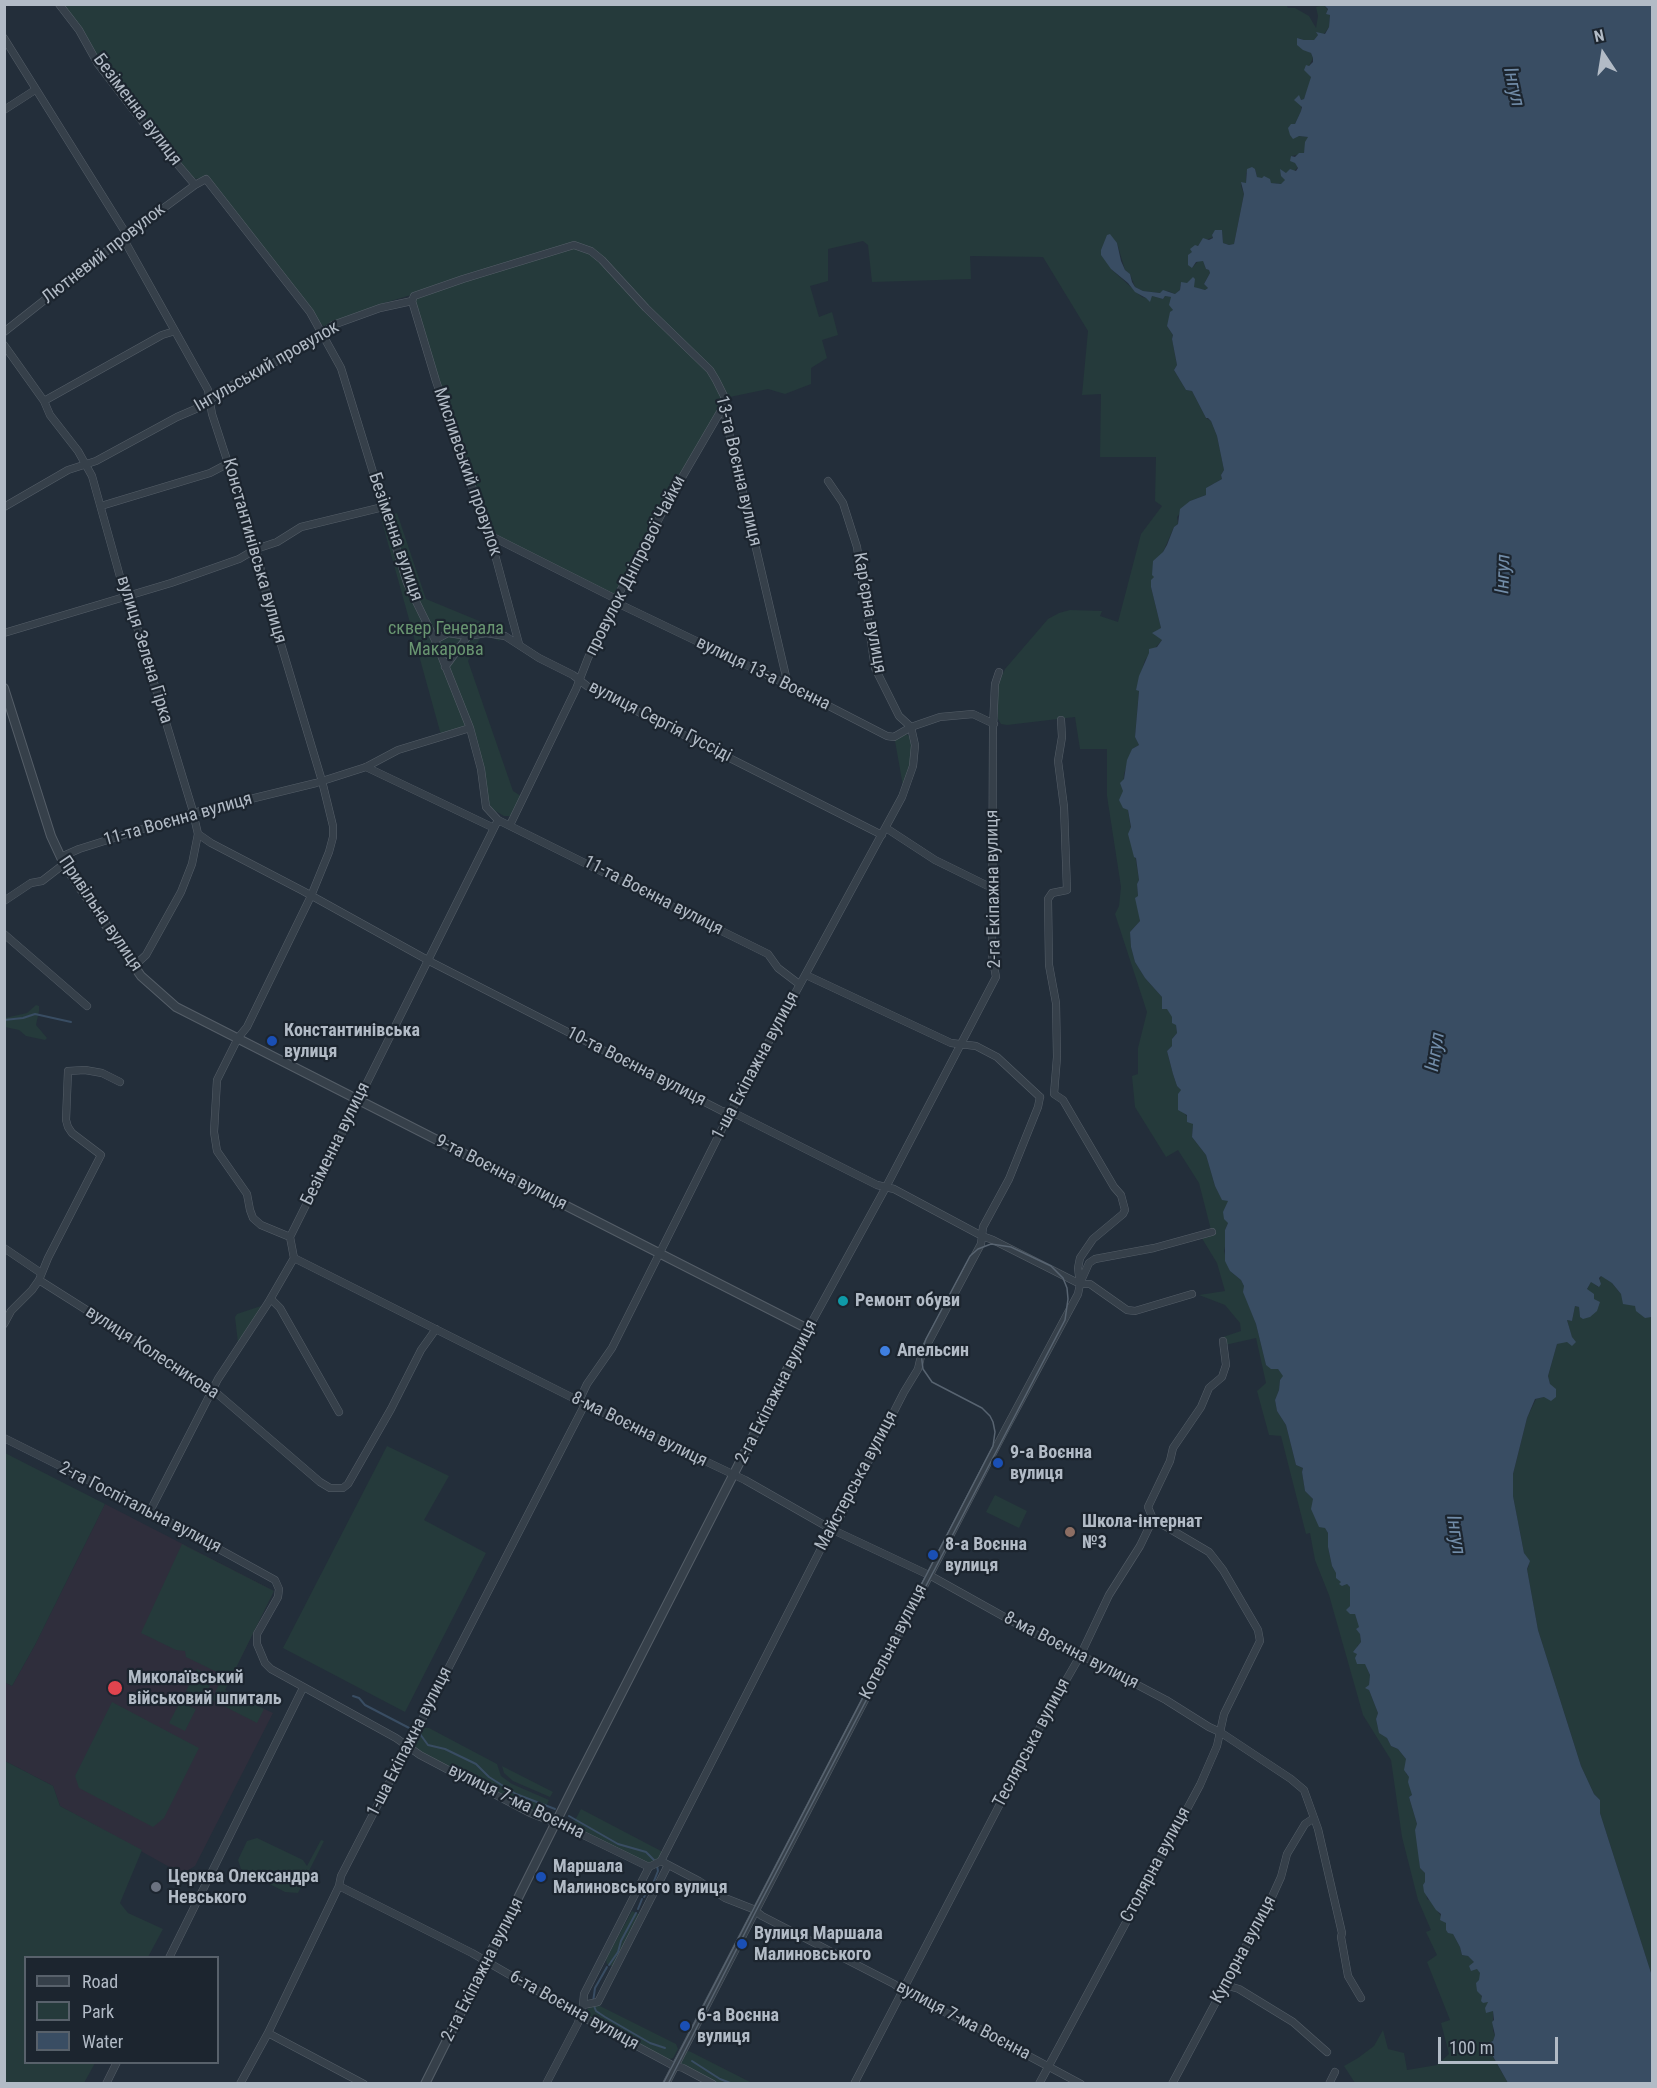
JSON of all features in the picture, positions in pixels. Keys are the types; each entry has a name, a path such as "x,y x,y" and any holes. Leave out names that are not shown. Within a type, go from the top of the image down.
{"street":[{"name":"Безіменна вулиця","path":"59,4 79,30 98,64 195,185"},
{"name":"Константинівська вулиця","path":"4,38 125,237 208,390 212,414 256,549 268,601 331,811 333,837 311,896 247,1026 238,1038"},
{"path":"4,110 35,90"},
{"name":"Безіменна вулиця","path":"206,179 310,312 321,335 342,368 407,583 435,640 470,728 481,769 486,807 498,819 426,959 290,1237"},
{"name":"Лютневий провулок","path":"4,332 125,237 206,179"},
{"name":"Інгульський провулок","path":"4,507 68,470 96,461 177,417 205,405 211,398 333,326 370,311 412,301 414,296 574,245"},
{"name":"13-та Воєнна вулиця","path":"574,245 591,251 602,260 646,308 710,370 725,398 723,407 788,685"},
{"name":"Мисливський провулок","path":"412,301 433,371 494,551 519,644"},
{"path":"45,401 162,335 175,331"},
{"name":"вулиця Зелена Гірка","path":"4,345 45,401 50,416 73,444 92,476 126,596 194,813 198,834 192,864 180,892 146,955 134,966"},
{"name":"провулок Дніпрової Чайки","path":"510,825 616,600 670,498 723,407"},
{"path":"101,506 210,473 229,463"},
{"name":"Карʼєрна вулиця","path":"828,481 843,503 857,547 875,668 899,717 911,727"},
{"path":"4,633 239,559 256,549 277,542 300,527 383,507"},
{"name":"вулиця 13-а Воєнна","path":"487,534 887,736 894,737 911,727"},
{"name":"вулиця Сергія Гуссіді","path":"435,640 448,633 468,636 486,633 506,636 587,686 884,832 992,888"},
{"path":"445,666 468,636"},
{"name":"2-га Екіпажна вулиця","path":"425,2084 808,1329 886,1187 996,977 992,955 994,908 992,888 995,684 999,672"},
{"name":"Привільна вулиця","path":"4,688 51,836 63,861 134,966 157,992 176,1007 193,1016"},
{"path":"911,727 940,717 973,714 994,724"},
{"path":"806,975 951,1043 976,1046 997,1057 1040,1097 1054,1094 1057,1057 1056,1003 1049,965 1048,899 1052,893 1067,890 1064,807 1058,760 1062,737 1061,720"},
{"name":"1-ша Екіпажна вулиця","path":"240,2084 268,2033 339,1886 341,1876 582,1402 587,1384 612,1348 730,1113 884,832 910,777 915,746 911,727"},
{"name":"11-та Воєнна вулиця","path":"4,901 31,884 42,881 79,849 194,813 322,781 366,767 398,750 470,728"},
{"path":"366,767 494,828"},
{"name":"11-та Воєнна вулиця","path":"498,819 768,954 778,968 800,984"},
{"name":"10-та Воєнна вулиця","path":"198,834 426,959 877,1185 894,1189 982,1236 1080,1284 1090,1284 1102,1290 1126,1310 1135,1311 1192,1294"},
{"path":"4,934 87,1006"},
{"name":"9-та Воєнна вулиця","path":"193,1016 808,1329"},
{"path":"150,1511 213,1390 271,1299 294,1258 290,1237 261,1225 254,1218 247,1194 217,1151 214,1132 217,1080 238,1038"},
{"path":"4,1324 11,1311 32,1290 40,1277 101,1155 72,1133 68,1127 66,1120 68,1071 85,1070 120,1082"},
{"name":"Котельна вулиця","path":"666,2084 754,1910 1078,1294 1080,1258 1093,1239 1125,1210 1121,1195 1114,1187 1063,1100 1054,1094"},
{"name":"Майстерська вулиця","path":"583,2005 598,2002 831,1529 837,1523 904,1392 918,1370 921,1356 981,1244 983,1227 1009,1179 1040,1097"},
{"path":"1080,1284 1089,1263 1095,1259 1154,1248 1212,1232"},
{"name":"вулиця Колесникова","path":"4,1248 40,1277 213,1390 320,1482 330,1488 344,1488 348,1484 391,1409 421,1350 435,1329"},
{"name":"8-ма Воєнна вулиця","path":"294,1258 734,1476 831,1529 929,1575 1035,1634 1056,1642 1166,1700 1220,1732 1304,1790 1314,1818 1342,1933 1348,1976 1361,1998"},
{"path":"271,1299 280,1308 339,1412"},
{"name":"Теслярська вулиця","path":"854,2084 1050,1708 1080,1656 1109,1595 1140,1546 1152,1519 1148,1507 1170,1461 1173,1449 1201,1407 1205,1394 1222,1377 1226,1365 1223,1341"},
{"name":"2-га Госпітальна вулиця","path":"4,1438 150,1511 275,1580"},
{"name":"Столярна вулиця","path":"1039,2084 1200,1785 1217,1746 1224,1714 1260,1641 1258,1630 1223,1570 1209,1552 1152,1519"},
{"name":"вулиця 7-ма Воєнна","path":"275,1580 279,1589 278,1597 257,1634 257,1644 265,1663 271,1669 420,1755 530,1813 649,1867"},
{"path":"171,1956 303,1688"},
{"name":"Купорна вулиця","path":"1173,2084 1271,1899 1281,1877 1287,1854 1305,1824 1314,1818"},
{"path":"546,2084 578,2023 584,1994 649,1867 665,1863"},
{"name":"вулиця 7-ма Воєнна","path":"665,1863 725,1898 754,1910 902,1990 1013,2045 1025,2054 1081,2084"},
{"name":"6-та Воєнна вулиця","path":"339,1886 487,1962 674,2066 684,2068 713,2084"},
{"path":"1226,1985 1239,1989 1293,2022 1327,2052"},
{"path":"268,2033 364,2084"},
{"path":"106,2084 116,2064"},
{"path":"1329,2084 1335,2072"}],"shaded area":[{"name":"Миколаївський військовий шпиталь","path":"105,1504 274,1591 225,1690 273,1713 195,1866 182,1874 60,1806 53,1786 5,1761 4,1686 6,1683 12,1686 35,1645"}],"green space":[{"path":"1286,4 1288,8 1295,8 1309,16 1316,28 1318,16 1316,7 1324,5 1330,14 1329,27 1324,34 1318,35 1314,40 1298,38 1313,58 1309,66 1310,84 1304,99 1301,100 1301,111 1295,124 1299,136 1308,137 1304,153 1292,156 1298,167 1282,184 1271,183 1257,177 1255,169 1246,173 1246,184 1242,182 1241,186 1244,194 1234,244 1223,243 1222,230 1218,230 1212,235 1213,237 1201,242 1192,252 1192,268 1199,260 1203,261 1206,269 1209,270 1210,273 1204,284 1208,288 1205,290 1197,289 1187,283 1180,285 1180,290 1175,294 1168,291 1160,293 1143,291 1135,287 1130,274 1125,270 1117,243 1111,269 1142,297 1150,299 1152,296 1163,299 1165,296 1171,297 1173,310 1167,326 1173,335 1177,365 1174,370 1186,390 1192,391 1206,418 1211,421 1217,436 1224,470 1221,475 1222,479 1206,488 1206,495 1190,501 1177,517 1178,524 1174,527 1163,552 1151,587 1162,640 1145,660 1136,690 1139,690 1135,737 1139,745 1132,749 1124,774 1123,790 1139,880 1137,884 1140,921 1130,932 1131,947 1135,962 1145,978 1162,997 1176,1024 1177,1033 1172,1039 1172,1046 1167,1051 1177,1086 1181,1090 1178,1105 1193,1124 1192,1137 1206,1155 1215,1186 1222,1199 1228,1201 1224,1251 1230,1271 1241,1280 1244,1286 1266,1365 1278,1369 1284,1376 1280,1380 1275,1400 1277,1411 1286,1425 1296,1465 1303,1468 1305,1491 1313,1499 1313,1505 1328,1533 1332,1566 1342,1582 1340,1584 1347,1584 1350,1587 1350,1606 1348,1608 1355,1614 1360,1627 1356,1629 1360,1633 1361,1643 1357,1646 1357,1654 1365,1663 1370,1675 1369,1690 1378,1713 1376,1719 1378,1728 1391,1746 1398,1749 1406,1759 1406,1774 1410,1777 1412,1795 1409,1797 1417,1824 1420,1868 1425,1873 1427,1899 1430,1900 1453,1934 1462,1955 1468,1956 1475,1963 1480,1973 1480,1994 1485,2001 1488,2001 1493,2011 1495,2035 1493,2041 1486,2045 1508,2083 1355,2083 1344,2066 1374,2046 1383,2030 1388,2049 1404,2053 1407,2070 1437,2065 1449,2054 1441,2023 1450,2020 1427,1962 1437,1955 1426,1932 1431,1930 1418,1900 1402,1837 1391,1760 1363,1715 1329,1595 1315,1560 1310,1533 1306,1534 1281,1436 1269,1435 1257,1391 1266,1383 1256,1338 1225,1345 1223,1337 1241,1331 1240,1323 1225,1305 1199,1295 1225,1291 1217,1263 1203,1240 1202,1232 1211,1230 1199,1183 1178,1150 1166,1157 1135,1107 1132,1076 1138,1074 1138,1048 1147,1012 1115,914 1119,906 1121,887 1107,796 1107,749 1080,749 1075,717 1007,725 1001,724 998,719 998,686 1005,669 1048,619 1070,610 1102,611 1100,616 1118,622 1141,534 1162,506 1155,501 1156,457 1100,457 1101,394 1082,395 1088,331 1043,257 970,256 971,279 872,282 868,245 863,241 828,249 828,281 810,286 819,317 832,312 838,335 822,340 827,358 811,368 811,384 785,394 768,389 725,398 616,594 610,594 496,536 487,527 411,295 384,303 325,327 320,323 207,175 199,179 192,178 99,64 62,5"},
{"name":"сквер Генерала Макарова","path":"397,513 426,599 506,632 499,641 490,636 480,638 468,661 513,791 521,796 511,816 504,816 492,809 489,803 479,746 473,726 441,735 381,518"},
{"path":"906,734 912,746 910,766 903,786 895,741 896,737"},
{"path":"36,1005 39,1006 39,1011 36,1025 47,1038 45,1040 26,1036 19,1030 5,1027 5,1018 27,1013"},
{"path":"1601,1275 1635,1306 1652,1317 1652,1976 1600,1813 1600,1800 1594,1794 1581,1766 1538,1630 1527,1569 1529,1566 1524,1553 1513,1496 1513,1474 1527,1418 1536,1399 1544,1397 1550,1384 1548,1376 1557,1344 1572,1338 1567,1320 1572,1321 1575,1306 1579,1307 1580,1317 1594,1299 1587,1290 1591,1281 1598,1287"},
{"path":"264,1305 238,1343 235,1317 237,1314"},
{"path":"387,1446 449,1476 424,1520 486,1553 405,1712 283,1648"},
{"path":"5,1453 105,1504 35,1645 12,1686 6,1683 4,1686"},
{"path":"995,1495 1027,1511 1019,1528 986,1512"},
{"path":"182,1544 274,1591 225,1690 264,1709 257,1723 212,1700 223,1675 186,1657 185,1651 176,1650 141,1633"},
{"path":"197,1669 214,1678 203,1699 186,1691"},
{"path":"112,1702 199,1748 164,1818 153,1827 79,1788 75,1776"},
{"path":"180,1702 196,1709 185,1731 169,1723"},
{"path":"423,1728 429,1728 497,1764 501,1776 512,1784 549,1800 542,1815 486,1788 474,1774 464,1775 416,1749 413,1743"},
{"path":"5,1761 53,1786 60,1806 142,1850 120,1903 128,1913 163,1929 149,1956 24,1956 24,2064 94,2064 84,2083 5,2083"},
{"path":"502,1766 553,1792 550,1797 513,1781 504,1773"},
{"path":"581,1809 661,1851 663,1854 660,1860 646,1863 572,1826"},
{"path":"257,1838 303,1860 307,1866 321,1840 324,1841 298,1893 285,1892 241,1869 238,1860 247,1841"},
{"path":"632,1911 640,1917 611,1966 607,1964 606,1959"},
{"path":"596,2004 676,2044 678,2049 673,2058 667,2060 587,2016 586,2012 590,2005"},
{"path":"689,2051 752,2083 718,2083 682,2065 681,2062 686,2052"}],"water":[{"name":"Інгул","path":"1324,5 1650,5 1652,7 1652,1317 1645,1318 1636,1311 1635,1306 1623,1304 1621,1294 1612,1283 1601,1276 1599,1287 1591,1282 1587,1289 1594,1294 1594,1299 1600,1302 1597,1311 1583,1319 1580,1317 1579,1307 1575,1306 1572,1321 1567,1320 1572,1337 1576,1342 1572,1346 1567,1342 1557,1344 1548,1376 1550,1384 1556,1389 1556,1397 1551,1401 1544,1397 1535,1399 1527,1418 1513,1474 1513,1496 1524,1553 1530,1561 1527,1569 1538,1630 1581,1766 1594,1794 1600,1800 1600,1813 1652,1976 1652,2083 1508,2083 1486,2044 1493,2041 1495,2035 1492,2022 1494,2020 1493,2011 1486,2013 1485,2008 1488,2002 1481,2001 1482,1996 1477,1991 1476,1983 1480,1973 1477,1969 1471,1971 1469,1966 1474,1962 1468,1956 1462,1955 1453,1934 1448,1933 1446,1923 1440,1920 1441,1914 1424,1892 1425,1873 1420,1868 1415,1830 1417,1824 1409,1797 1412,1795 1408,1782 1409,1777 1404,1770 1406,1759 1398,1749 1391,1746 1387,1738 1379,1733 1376,1719 1378,1713 1369,1690 1365,1688 1369,1685 1370,1675 1365,1664 1357,1664 1355,1658 1357,1654 1353,1652 1361,1642 1360,1634 1356,1629 1359,1627 1355,1614 1350,1614 1346,1610 1350,1606 1350,1587 1347,1584 1342,1586 1336,1578 1328,1547 1328,1533 1325,1528 1319,1527 1311,1509 1313,1499 1305,1491 1303,1468 1296,1465 1286,1425 1277,1411 1275,1400 1283,1376 1278,1369 1271,1369 1266,1365 1256,1324 1243,1292 1244,1286 1241,1280 1230,1271 1225,1261 1225,1230 1228,1223 1224,1219 1223,1212 1228,1201 1222,1200 1215,1186 1206,1155 1192,1137 1193,1124 1187,1122 1187,1115 1178,1110 1178,1094 1181,1090 1177,1086 1167,1051 1172,1046 1172,1039 1177,1033 1176,1025 1172,1023 1172,1017 1167,1009 1162,1009 1162,997 1145,978 1135,962 1131,947 1130,932 1140,921 1135,898 1138,896 1139,880 1136,858 1128,834 1131,827 1128,810 1123,808 1119,800 1123,791 1120,783 1124,779 1127,760 1132,749 1139,745 1135,737 1139,691 1136,690 1139,676 1149,649 1157,647 1162,640 1152,633 1161,628 1151,587 1151,580 1154,577 1152,575 1153,561 1163,552 1174,527 1178,524 1180,509 1190,501 1206,495 1206,488 1222,479 1221,475 1224,470 1217,436 1211,421 1206,418 1192,391 1186,390 1174,370 1177,365 1173,335 1167,326 1170,312 1173,310 1169,305 1171,297 1165,296 1163,299 1152,296 1150,302 1135,292 1111,269 1101,255 1101,250 1107,235 1110,234 1117,243 1125,270 1130,274 1135,287 1143,291 1160,293 1163,290 1175,294 1180,290 1181,282 1187,283 1193,277 1194,287 1205,290 1208,288 1204,284 1210,273 1209,270 1206,269 1203,261 1196,262 1192,268 1188,265 1188,255 1192,252 1190,249 1195,245 1198,246 1203,238 1209,240 1213,238 1215,230 1222,230 1223,243 1234,244 1244,194 1241,182 1246,183 1247,169 1252,167 1257,177 1264,176 1270,179 1271,183 1281,184 1285,180 1281,176 1280,169 1286,173 1290,169 1296,171 1298,168 1290,161 1291,156 1295,157 1299,153 1304,153 1308,137 1299,136 1293,139 1288,128 1291,124 1295,124 1301,111 1302,107 1294,100 1299,95 1301,100 1304,99 1311,77 1304,70 1306,65 1309,66 1313,62 1313,58 1311,53 1297,45 1297,38 1314,40 1318,35 1316,32 1325,34 1329,27 1330,15 1326,14 1328,9"}],"waterway":[{"path":"4,1020 35,1014 71,1022"},
{"path":"353,1696 359,1698 365,1705 413,1730"},
{"path":"420,1734 428,1745 445,1749 476,1764 489,1777 516,1794 555,1809"},
{"path":"569,1816 618,1844 646,1852 654,1860"},
{"path":"644,1897 654,1881 658,1871 657,1866"},
{"path":"638,1909 642,1899"},
{"path":"609,1965 618,1952 621,1941 636,1913"},
{"path":"593,2002 595,1988 607,1967"},
{"path":"594,2006 596,2011 605,2017 650,2043 665,2048"},
{"path":"692,2061 720,2079 733,2084"}],"tram line":[{"path":"663,2084 993,1446 995,1432 990,1416 982,1408 932,1382 923,1369 921,1353 926,1339 970,1256 978,1249 991,1244 1011,1247 1051,1266 1063,1278 1068,1299 1065,1320 668,2084"}],"place":[{"name":"Константинівська вулиця","path":"272,1041"},
{"name":"Ремонт обуви","path":"843,1301"},
{"name":"Апельсин","path":"885,1351"},
{"name":"9-а Воєнна вулиця","path":"998,1463"},
{"name":"Школа-інтернат №3","path":"1070,1532"},
{"name":"8-а Воєнна вулиця","path":"933,1555"},
{"name":"Миколаївський військовий шпиталь","path":"115,1688"},
{"name":"Маршала Малиновського вулиця","path":"541,1877"},
{"name":"Церква Олександра Невського","path":"156,1887"},
{"name":"Вулиця Маршала Малиновського","path":"742,1944"},
{"name":"6-а Воєнна вулиця","path":"685,2026"}]}
